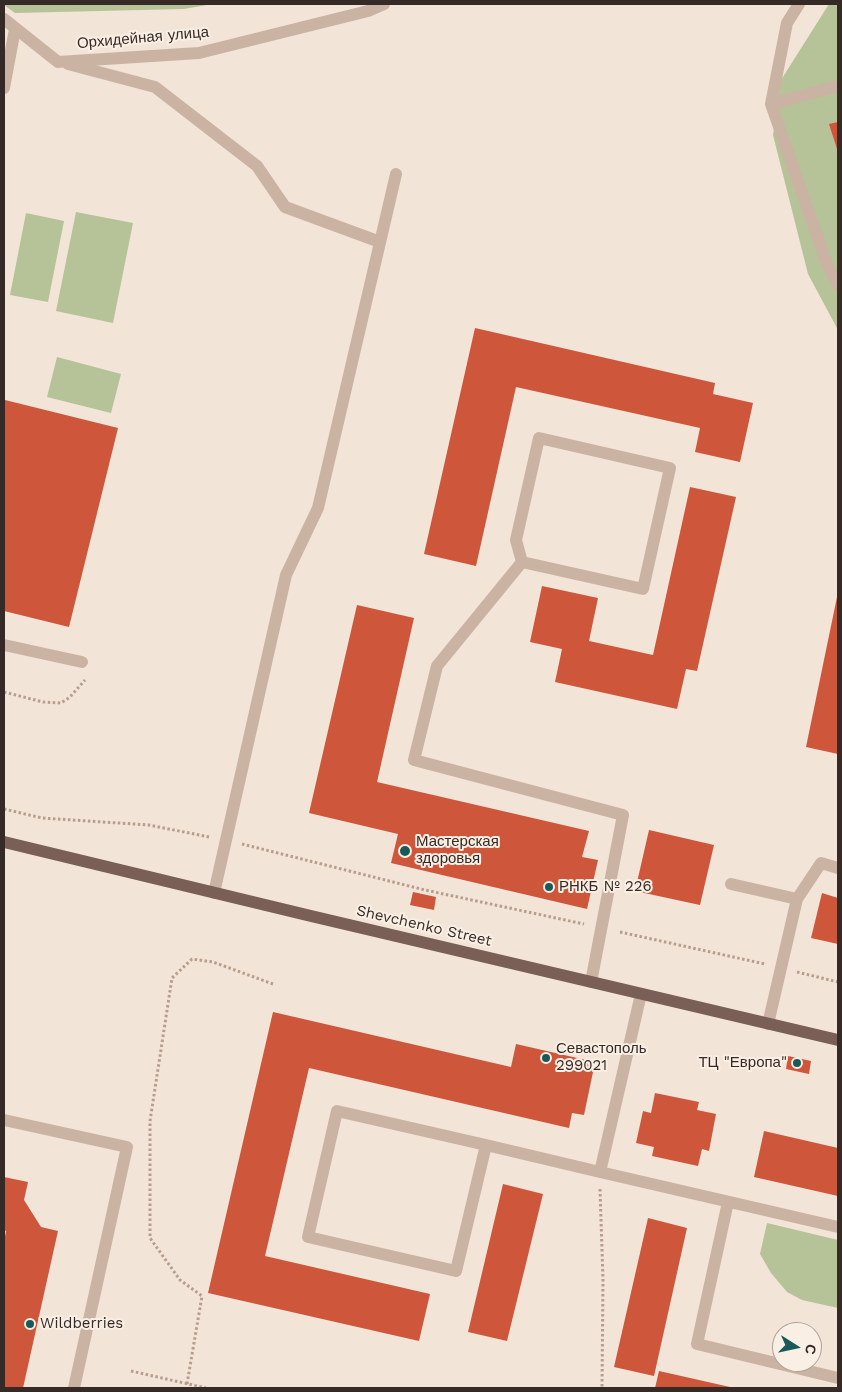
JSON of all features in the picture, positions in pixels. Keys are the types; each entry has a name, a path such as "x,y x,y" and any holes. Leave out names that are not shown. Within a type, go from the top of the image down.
{"main road":[{"name":"Shevchenko Street","path":"4,842 838,1040"}],"street":[{"name":"Орхидейная улица","path":"4,19 58,62 200,53 368,11 384,4"},
{"path":"799,4 787,23 771,104 827,264 838,285"},
{"path":"4,88 15,29"},
{"path":"58,62 155,87 257,166 285,207 380,242"},
{"path":"771,104 838,86"},
{"path":"214,893 286,575 318,508 396,174"},
{"path":"539,438 670,468 643,589 522,562 516,540 539,438"},
{"path":"522,562 437,666 414,760 622,815 591,982"},
{"path":"4,645 82,662"},
{"path":"768,1024 797,900 821,863 838,868"},
{"path":"731,884 797,900"},
{"path":"600,1172 642,994"},
{"path":"486,1145 456,1271 308,1237 337,1111 486,1145 838,1227"},
{"path":"4,1120 127,1147 74,1388"},
{"path":"728,1202 697,1344 838,1378"}],"path":[{"path":"4,692 43,702 61,703 70,698 85,679"},
{"path":"4,809 42,818 149,825 288,855 425,890 601,927 838,982"},
{"path":"186,1384 202,1296 180,1280 150,1238 150,1121 172,978 192,959 213,962 273,984"},
{"path":"600,1172 603,1280 602,1388"},
{"path":"132,1371 206,1388"}],"green space":[{"path":"4,4 213,4 184,9 15,13"},
{"path":"829,4 838,4 838,330 808,274 773,135 781,80"},
{"path":"76,212 133,223 113,323 56,311"},
{"path":"26,213 64,221 48,302 10,295"},
{"path":"57,357 121,374 111,413 47,397"},
{"path":"767,1223 838,1240 838,1308 802,1300 787,1292 771,1273 760,1254"}],"building":[{"path":"838,122 838,152 829,124"},
{"path":"475,328 715,383 713,394 753,403 740,462 695,452 700,428 516,387 476,566 424,554"},
{"path":"5,400 118,428 69,627 4,611"},
{"path":"690,487 736,497 697,671 686,669 677,709 555,682 562,649 530,642 542,586 598,598 589,641 653,655"},
{"path":"838,597 838,754 806,747"},
{"path":"357,605 414,618 377,782 589,831 582,857 598,860 587,909 391,863 398,834 309,813"},
{"path":"649,830 714,845 700,905 635,891"},
{"path":"413,892 436,897 434,910 410,905"},
{"path":"822,893 838,898 838,944 811,938"},
{"path":"273,1012 511,1067 516,1044 586,1060 593,1072 584,1115 572,1113 569,1128 309,1068 265,1256 430,1294 419,1341 208,1293"},
{"path":"788,1056 811,1061 809,1074 786,1069"},
{"path":"655,1093 699,1102 697,1110 716,1114 709,1151 702,1149 698,1166 652,1156 654,1147 636,1143 643,1111 651,1113"},
{"path":"764,1131 838,1148 838,1196 754,1177"},
{"path":"4,1177 28,1182 24,1200 41,1227 58,1231 23,1388 4,1388 4,1242 6,1231 4,1230"},
{"path":"503,1184 543,1194 507,1341 468,1332"},
{"path":"648,1218 687,1228 654,1376 614,1367"},
{"path":"659,1371 730,1387 730,1388 655,1388"}],"place":[{"name":"Мастерская здоровья","path":"405,851"},
{"name":"РНКБ № 226","path":"549,887"},
{"name":"Севастополь 299021","path":"546,1058"},
{"name":"ТЦ \"Европа\"","path":"797,1063"},
{"name":"Wildberries","path":"30,1324"}]}
